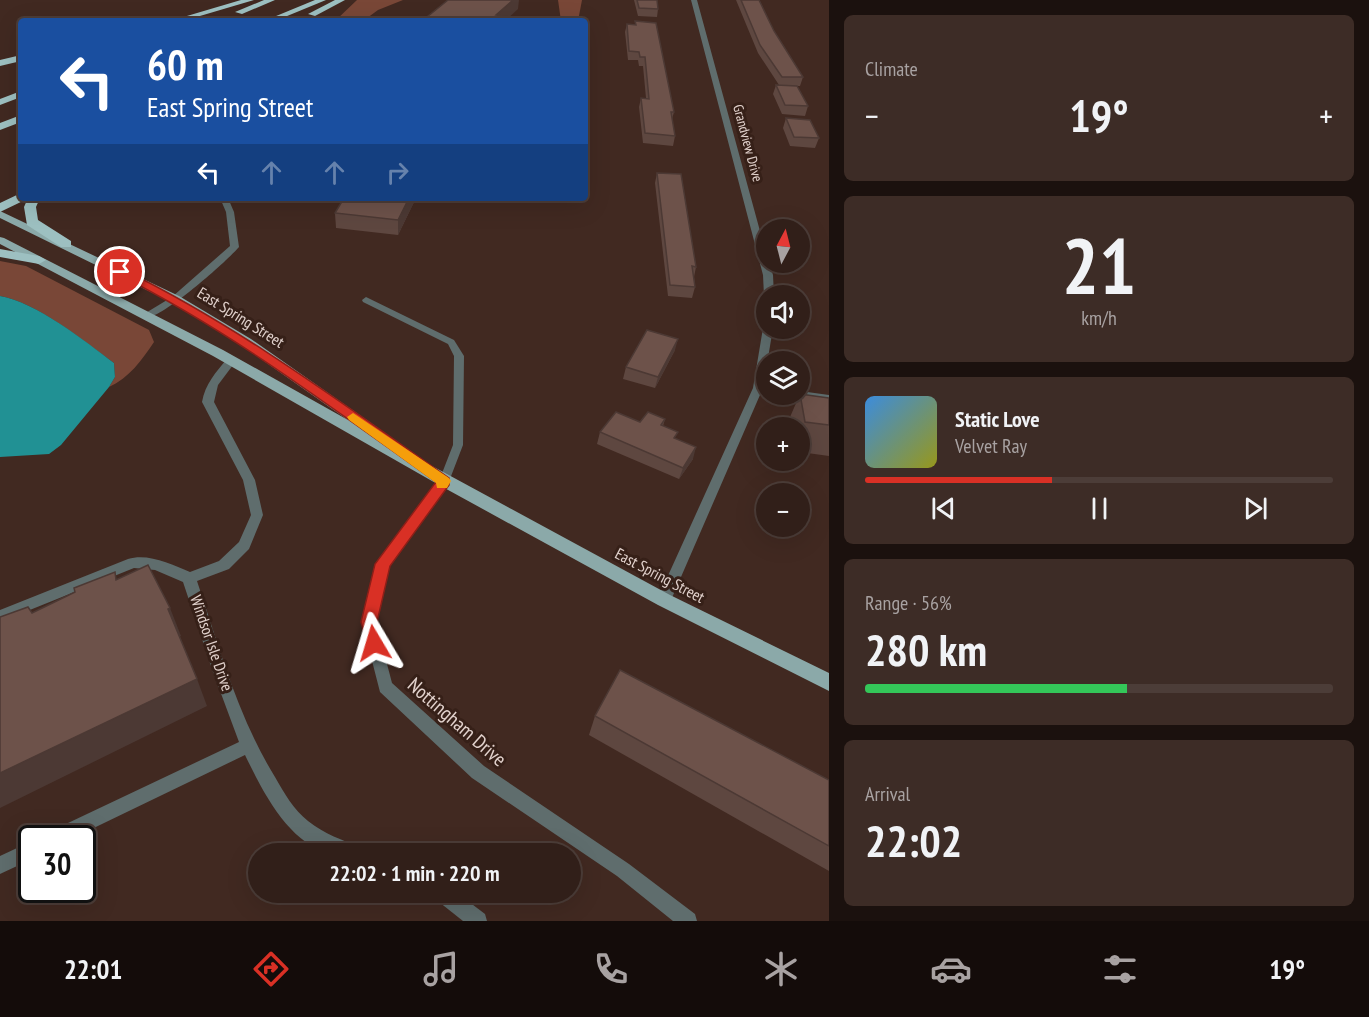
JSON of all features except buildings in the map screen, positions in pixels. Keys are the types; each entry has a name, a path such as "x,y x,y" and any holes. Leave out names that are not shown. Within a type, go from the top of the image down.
{"highway":[{"path":"185,18 250,0"},
{"path":"224,17 271,0"},
{"path":"276,18 322,0"},
{"path":"306,18 341,0"},
{"path":"0,63 18,59"},
{"path":"0,102 18,95"},
{"path":"0,127 18,119"},
{"path":"0,208 18,198"},
{"path":"33,201 30,207 33,222 66,244"},
{"path":"0,253 39,260"}],"main road":[{"name":"East Spring Street","path":"0,214 66,244 175,299 246,342 444,481"},
{"name":"East Spring Street","path":"0,240 231,361 444,481 664,600 829,682"}],"street":[{"name":"Grandview Drive","path":"694,0 768,275 768,285"},
{"path":"147,316 175,299 235,248 230,212 225,201"},
{"name":"Windsor Isle Drive","path":"231,361 214,380 209,391 208,402 249,480 256,515 244,545 224,565 189,578 249,745 274,792 296,822 326,843"},
{"path":"810,396 829,399"},
{"path":"664,600 756,402"},
{"name":"Nottingham Drive","path":"444,481 383,564 369,622 385,687 478,772 623,870 688,921"},
{"path":"0,616 133,564 147,562 161,565 189,578"},
{"path":"82,825 249,745"},
{"path":"0,865 18,857"},
{"path":"454,903 478,921"}],"lane":[{"path":"366,300 451,342 459,356 458,445 444,481"}],"shaded area":[{"path":"357,0 403,0 378,10 367,18 338,18"},
{"path":"558,0 582,0 579,18 561,18"},
{"path":"0,261 26,266 149,330 154,342 129,374 109,387 115,377 114,363 44,314 0,296"}],"water":[{"path":"0,296 44,314 114,363 115,377 109,387 61,445 49,454 0,457"}],"slow traffic":[{"path":"353,417 444,481 442,484"}],"route":[{"path":"120,272 175,299 246,342 444,481 383,564 369,622 374,643"}]}
